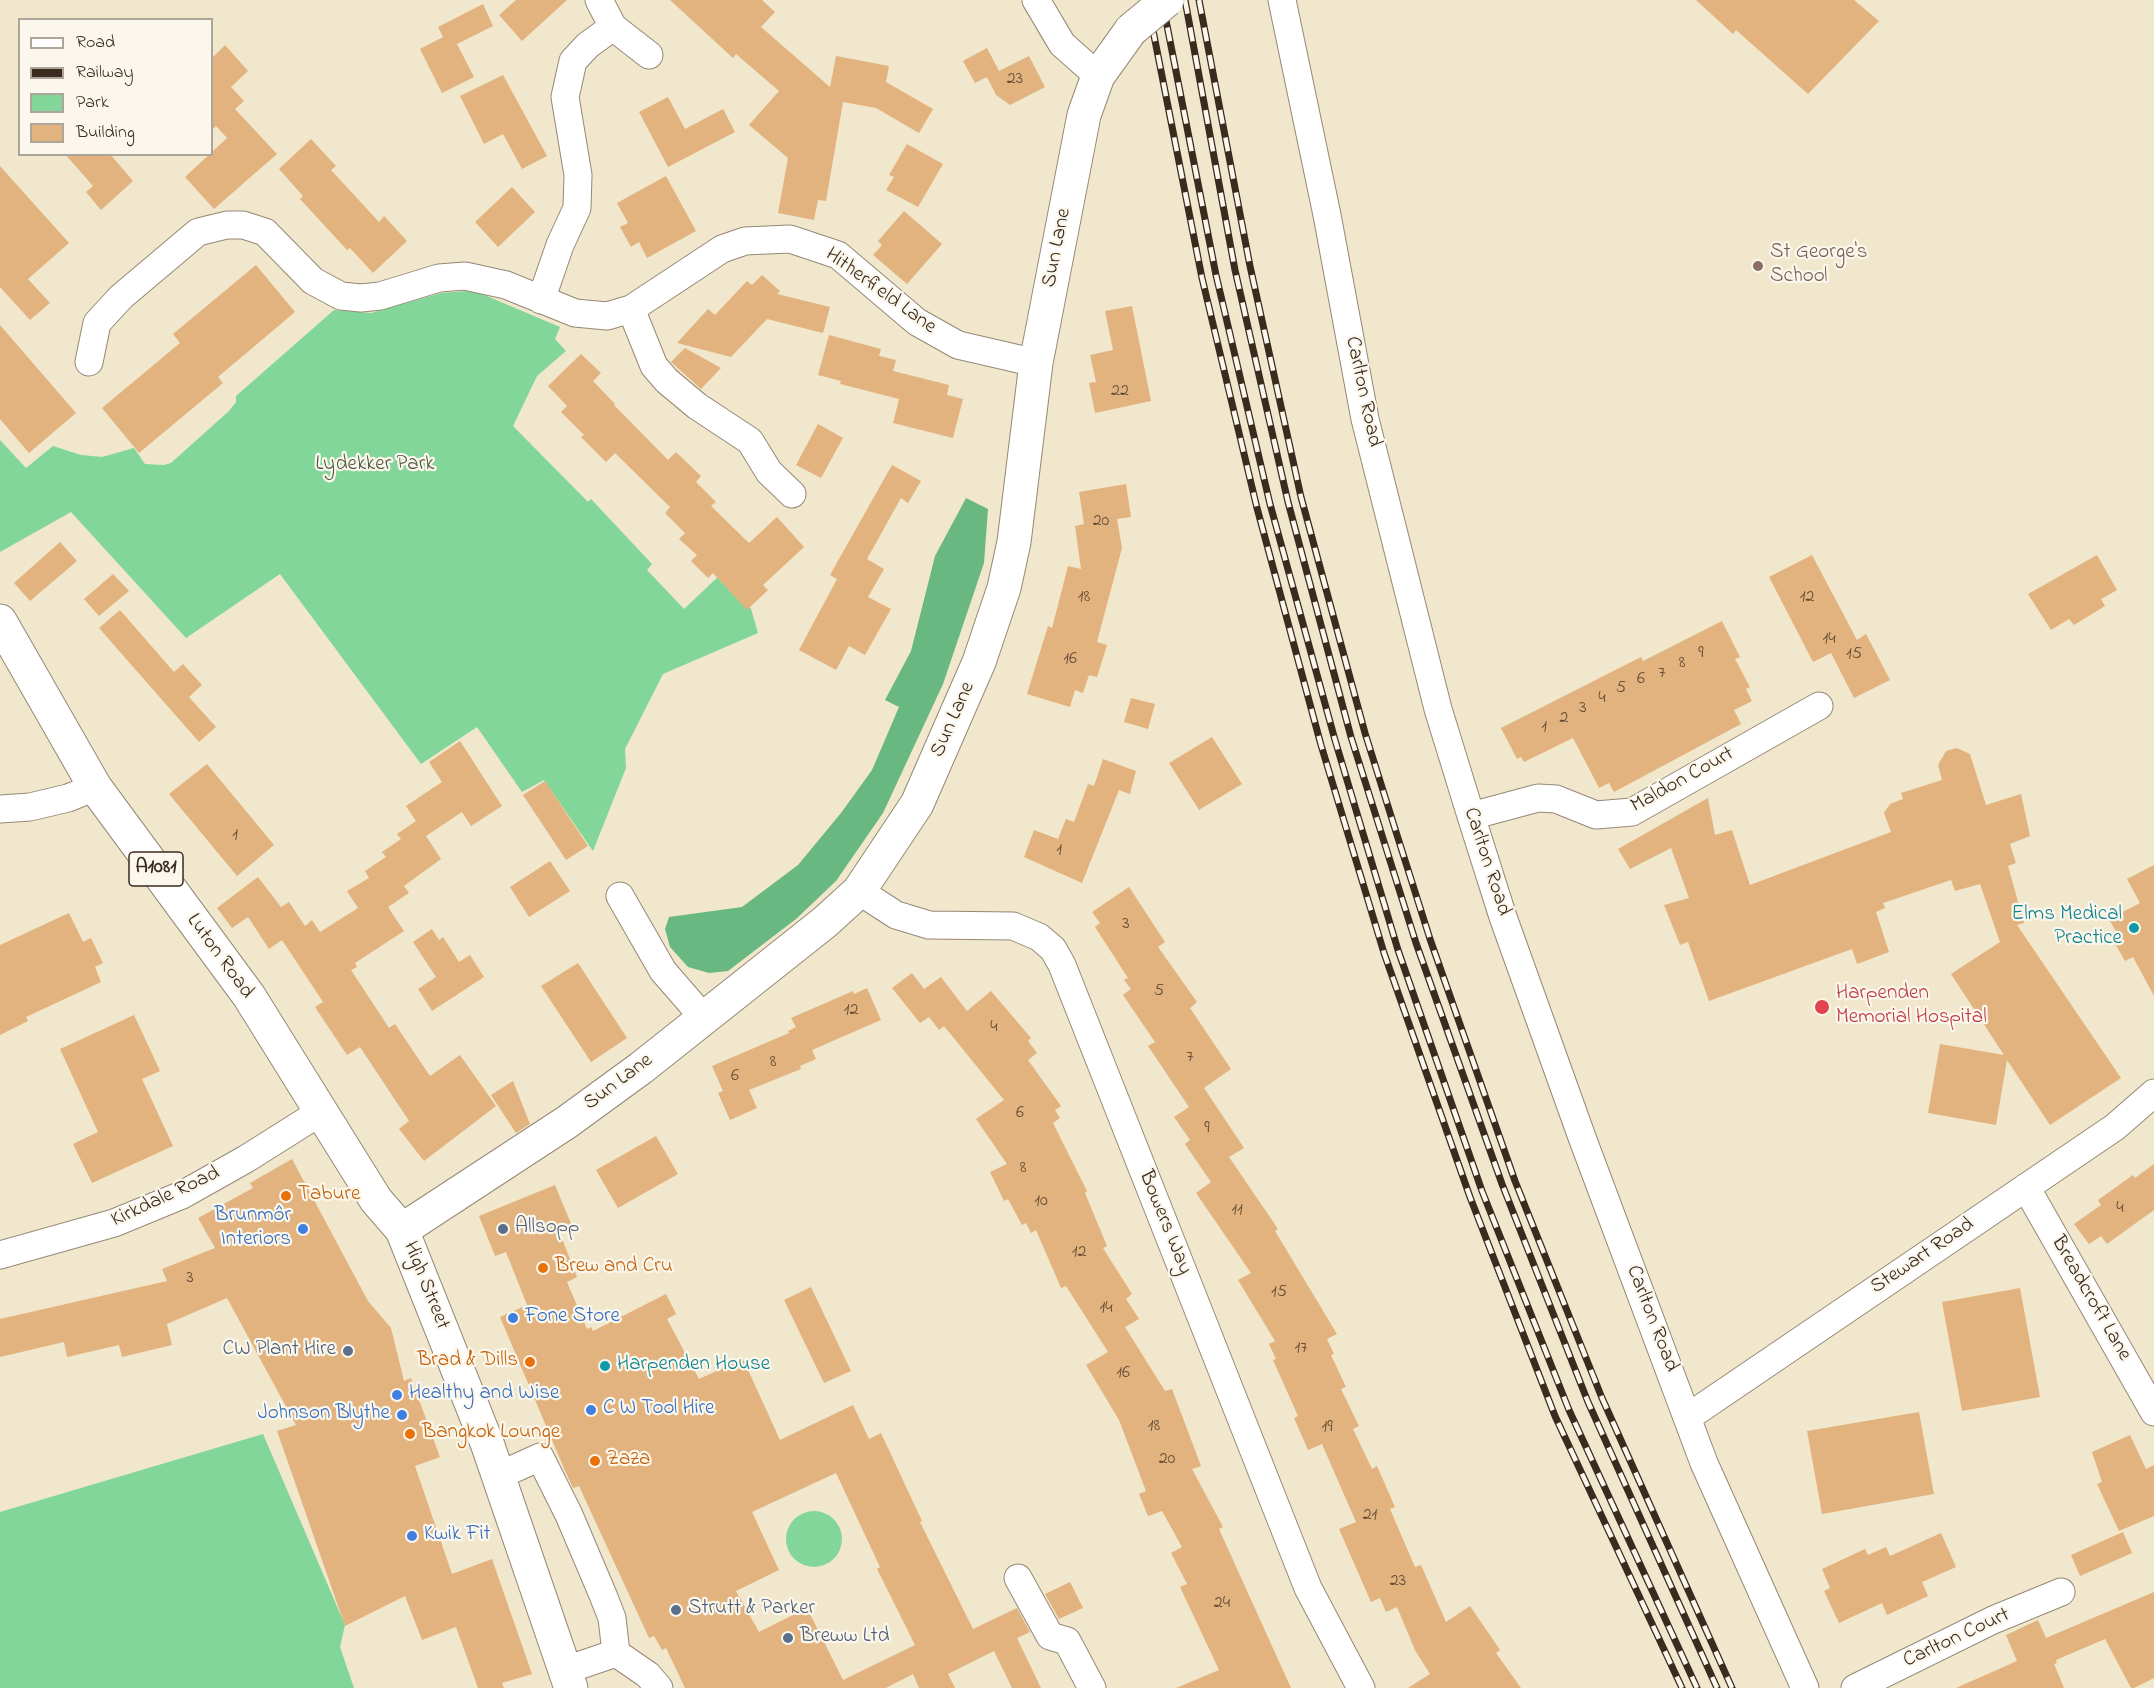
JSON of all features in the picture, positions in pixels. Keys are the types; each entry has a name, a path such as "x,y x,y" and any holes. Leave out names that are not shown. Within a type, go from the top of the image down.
{"street":[{"path":"599,0 613,27 649,55"},
{"path":"1036,0 1062,44 1098,76"},
{"name":"Sun Lane","path":"402,1230 567,1122 641,1068 825,922 859,891 917,804 983,652 1004,588 1014,542 1036,363 1084,115 1098,76 1131,30 1167,0"},
{"name":"Carlton Road","path":"1282,0 1328,215 1365,419 1438,709 1471,816 1503,917 1583,1140 1704,1462 1805,1688"},
{"path":"541,300 560,245 577,208 578,175 565,96 568,76 573,61 588,45 613,27"},
{"name":"Hitherfield Lane","path":"89,362 97,323 121,297 198,232 226,225 243,225 265,232 313,281 341,296 361,298 380,296 439,278 465,276 484,278 575,313 608,316 631,309 722,249 745,241 790,239 838,255 917,322 958,345 1036,363"},
{"path":"631,309 654,366 697,406 750,441 769,472 792,494"},
{"name":"Luton Road","path":"0,621 95,788 249,996 319,1113"},
{"name":"Maldon Court","path":"1471,816 1538,798 1556,799 1596,815 1632,812 1819,706"},
{"path":"0,809 49,802 95,788"},
{"name":"Bowers Way","path":"859,891 896,915 929,925 1013,926 1039,937 1053,949 1067,976 1308,1588 1361,1688"},
{"path":"620,896 663,971 703,1017"},
{"name":"Stewart Road","path":"1688,1417 2115,1127 2154,1093"},
{"name":"High Street","path":"319,1113 376,1200 402,1230 455,1358 569,1679 616,1653"},
{"name":"Kirkdale Road","path":"0,1255 114,1223 182,1195 246,1159 319,1113"},
{"name":"Breadcroft Lane","path":"2026,1187 2154,1412"},
{"path":"498,1476 540,1457 569,1515 612,1618 616,1653 653,1682"},
{"path":"1018,1578 1050,1636 1067,1641 1092,1688"},
{"name":"Carlton Court","path":"1855,1688 1993,1620 2061,1592"}],"green space":[{"name":"Lydekker Park","path":"467,291 482,294 560,327 555,339 566,351 537,376 513,426 588,502 591,499 652,564 647,570 684,609 721,574 751,609 758,633 663,674 625,749 626,768 593,851 544,780 522,792 477,727 421,764 280,574 186,638 71,512 0,552 0,440 26,468 53,446 81,455 102,457 134,448 145,464 171,463 229,411 236,402 236,396 334,310 371,313 441,293"},
{"path":"966,498 988,509 984,563 943,684 883,813 836,881 796,919 728,971 709,973 688,967 670,947 665,929 669,917 742,907 798,865 841,813 872,770 899,707 885,700 911,651 935,556"},
{"path":"263,1434 345,1625 340,1647 354,1688 0,1688 0,1512"},
{"path":"814,1511 825,1513 834,1519 840,1528 842,1539 840,1550 834,1559 825,1565 814,1567 803,1565 794,1559 788,1550 786,1539 788,1528 794,1519 803,1513"}],"building":[{"path":"516,0 567,0 522,41 499,15"},
{"path":"670,0 762,0 775,12 761,27 830,87 836,56 889,66 886,82 933,109 919,133 876,108 843,102 826,201 818,200 814,220 778,213 788,158 749,125 779,91 736,54 733,58"},
{"path":"1696,0 1854,0 1879,21 1808,94 1736,30 1733,34"},
{"path":"483,4 493,26 457,44 474,77 442,93 420,49 443,37 438,27"},
{"path":"225,45 248,71 231,87 244,101 235,109 277,154 214,209 185,177 208,156 213,156 213,151 227,138 216,126 213,129 213,57"},
{"path":"987,48 999,71 975,83 963,61"},
{"path":"1029,56 1045,87 1010,105 996,95 987,77"},
{"path":"503,75 547,156 522,169 503,134 484,144 460,96"},
{"path":"668,97 685,129 723,109 735,132 668,167 639,112"},
{"path":"311,139 336,166 331,170 379,222 384,216 407,241 373,273 350,248 347,250 300,199 303,196 279,169"},
{"path":"907,144 943,164 918,207 886,190 894,177 889,175"},
{"path":"67,156 112,156 133,181 101,210 86,192 93,186"},
{"path":"0,166 69,243 28,279 50,303 30,320 0,287"},
{"path":"666,176 696,231 647,258 639,242 631,247 620,227 628,223 617,203"},
{"path":"512,187 535,212 498,247 475,222"},
{"path":"904,211 942,244 907,284 873,255 882,245 878,241"},
{"path":"256,265 295,312 218,377 223,383 139,453 102,408 180,343 173,334"},
{"path":"762,275 780,291 777,294 830,307 823,333 767,319 731,357 677,343 708,309 715,315 747,281 752,285"},
{"path":"1132,306 1151,401 1095,413 1089,383 1096,382 1090,355 1113,350 1105,311"},
{"path":"0,325 76,413 29,453 0,419"},
{"path":"829,335 881,349 879,356 896,360 893,371 949,385 947,395 963,399 953,438 893,423 899,399 840,384 841,381 818,375"},
{"path":"685,348 721,368 701,389 671,362"},
{"path":"581,354 601,373 593,381 614,405 668,460 676,452 701,476 696,482 716,502 711,506 749,543 777,517 804,547 763,585 768,590 747,610 713,573 708,578 691,561 697,555 679,539 685,533 665,513 670,507 615,453 606,462 581,437 584,435 561,412 567,406 548,386"},
{"path":"818,424 843,438 821,478 796,465"},
{"path":"892,465 921,481 908,503 901,498 867,559 884,569 868,597 891,609 865,655 849,646 836,670 799,650 837,579 830,575"},
{"path":"1126,484 1131,517 1117,519 1122,548 1097,642 1107,645 1097,677 1089,675 1083,693 1075,690 1070,707 1027,694 1048,626 1052,628 1068,566 1081,569 1075,526 1084,524 1079,492"},
{"path":"60,542 77,561 30,601 14,583"},
{"path":"1812,555 1857,640 1866,634 1890,680 1854,698 1831,653 1813,662 1769,577"},
{"path":"2097,555 2117,590 2101,599 2105,606 2074,625 2069,619 2051,630 2028,594"},
{"path":"113,574 129,591 99,616 84,599"},
{"path":"120,610 174,672 183,664 202,685 189,697 216,727 199,742 99,628"},
{"path":"1722,621 1740,657 1735,659 1750,687 1746,689 1752,701 1734,710 1741,724 1614,792 1609,783 1599,788 1573,738 1524,762 1521,757 1517,759 1501,728 1641,657 1643,661"},
{"path":"1131,698 1155,704 1148,729 1124,722"},
{"path":"1212,737 1242,784 1199,810 1169,763"},
{"path":"460,741 502,806 471,826 462,812 426,836 441,859 404,886 409,893 388,907 404,931 355,963 357,967 351,970 389,1028 395,1024 430,1076 460,1055 496,1106 424,1161 399,1129 409,1121 360,1047 347,1055 315,1007 323,1002 282,940 269,949 248,917 232,928 217,908 258,877 281,907 289,902 305,926 312,920 320,932 358,908 347,891 369,878 365,871 386,857 382,852 401,839 397,834 416,821 406,806 442,782 429,762"},
{"path":"1957,748 1970,754 1986,805 2021,794 2030,836 2010,844 2016,863 2008,866 2024,923 2017,925 2121,1078 2050,1125 2007,1060 1996,1125 1928,1113 1940,1044 2004,1055 1951,974 2000,942 1980,884 1955,891 1951,880 1883,903 1885,908 1876,912 1889,952 1857,964 1852,949 1709,1001 1688,942 1680,945 1664,905 1689,898 1671,848 1630,869 1618,849 1708,798 1715,835 1732,830 1750,885 1891,832 1884,813 1890,804 1903,799 1901,793 1942,780 1938,765 1946,751"},
{"path":"1103,759 1136,771 1130,794 1119,790 1082,883 1024,857 1034,830 1058,839 1066,819 1074,822 1088,784 1094,786"},
{"path":"207,764 274,845 237,876 169,794"},
{"path":"545,781 588,846 566,860 523,795"},
{"path":"550,861 570,891 529,917 510,887"},
{"name":"Elms Medical Practice","path":"2154,865 2154,996 2133,957 2125,961 2113,940 2119,937 2109,919 2140,903 2127,879"},
{"path":"1129,887 1165,942 1158,947 1197,1002 1190,1008 1231,1069 1204,1088 1244,1148 1229,1157 1278,1229 1275,1231 1337,1334 1327,1339 1334,1354 1331,1355 1346,1387 1341,1389 1359,1426 1353,1429 1372,1469 1377,1466 1395,1507 1390,1509 1415,1567 1421,1565 1446,1622 1470,1606 1500,1650 1496,1653 1521,1688 1408,1688 1430,1674 1415,1650 1397,1607 1386,1612 1380,1598 1371,1602 1339,1529 1356,1522 1322,1444 1308,1450 1294,1418 1298,1416 1273,1360 1276,1359 1269,1344 1275,1341 1238,1280 1251,1273 1196,1193 1211,1182 1185,1144 1190,1140 1174,1117 1189,1107 1148,1046 1155,1042 1123,995 1131,989 1124,980 1128,978 1095,927 1100,923 1092,912"},
{"path":"69,913 83,942 91,938 103,963 95,967 101,982 26,1017 28,1021 0,1035 0,945"},
{"path":"432,929 439,940 443,937 459,962 470,955 484,977 432,1011 418,989 436,977 413,942"},
{"path":"578,963 627,1038 591,1062 541,986"},
{"path":"912,973 924,989 941,977 967,1011 991,991 1031,1038 1028,1041 1037,1053 1028,1060 1061,1106 1055,1110 1060,1118 1053,1123 1087,1191 1085,1193 1107,1246 1103,1248 1132,1294 1126,1299 1139,1319 1125,1327 1165,1391 1172,1389 1201,1466 1192,1469 1223,1527 1219,1529 1291,1688 1176,1688 1219,1670 1180,1587 1187,1584 1171,1553 1182,1547 1162,1511 1148,1516 1139,1494 1146,1491 1119,1420 1086,1365 1108,1352 1066,1286 1061,1288 1036,1230 1031,1233 1026,1223 1022,1225 1008,1199 1004,1201 990,1172 1007,1164 976,1119 1004,1100 944,1026 939,1030 929,1017 920,1023 892,988"},
{"path":"867,988 881,1020 812,1050 816,1059 800,1066 801,1069 749,1090 757,1108 730,1120 718,1093 723,1091 712,1066 789,1033 788,1031 796,1027 791,1018 853,991 854,994"},
{"path":"134,1015 160,1071 142,1079 173,1146 92,1183 73,1144 98,1132 60,1049"},
{"path":"513,1081 530,1124 516,1133 491,1095"},
{"path":"656,1136 678,1174 618,1208 596,1170"},
{"path":"292,1159 368,1301 391,1328 404,1381 411,1378 440,1457 415,1466 452,1574 492,1559 532,1674 502,1683 504,1688 478,1688 456,1627 422,1640 405,1596 345,1626 277,1431 296,1425 227,1298 167,1324 172,1345 122,1357 119,1345 67,1357 64,1342 0,1357 0,1319 167,1281 162,1269 215,1248 198,1218 253,1188 250,1183"},
{"path":"2154,1164 2154,1210 2107,1244 2101,1236 2089,1244 2074,1224 2101,1205 2098,1200 2133,1175 2135,1178"},
{"path":"555,1185 572,1226 559,1231 577,1277 567,1282 587,1329 591,1327 593,1331 666,1294 676,1314 667,1319 699,1379 743,1359 780,1440 853,1405 869,1439 881,1433 922,1521 920,1522 973,1629 1017,1608 1030,1632 1017,1638 1041,1688 1012,1688 994,1651 948,1674 955,1688 919,1688 913,1674 886,1688 685,1688 666,1648 662,1650 654,1636 649,1638 579,1486 573,1488 566,1473 500,1317 527,1305 506,1252 495,1256 479,1216","holes":["836,1473 880,1567 877,1569 915,1645 843,1680 807,1608 759,1632 736,1591 779,1570 752,1512"]},
{"path":"811,1287 851,1371 824,1383 784,1300"},
{"path":"2020,1288 2040,1397 1962,1411 1942,1302"},
{"path":"1919,1412 1934,1494 1822,1514 1807,1431"},
{"path":"2130,1435 2146,1469 2154,1465 2154,1516 2119,1531 2097,1484 2102,1482 2092,1452"},
{"path":"2123,1532 2132,1553 2080,1576 2071,1555"},
{"path":"1941,1533 1956,1567 1922,1582 1928,1596 1887,1615 1882,1603 1839,1623 1824,1591 1830,1588 1822,1569 1865,1549 1868,1555 1886,1547 1890,1556"},
{"path":"1070,1582 1083,1608 1059,1619 1045,1594"},
{"path":"2154,1592 2154,1678 2134,1688 2131,1688 2105,1639 2056,1660 2057,1663 2054,1664 2064,1688 1956,1688 2017,1661 2006,1635 2038,1620 2046,1638"}],"railway":[{"path":"1147,0 1202,278 1257,508 1321,745 1384,953 1470,1197 1555,1416 1682,1688"},
{"path":"1162,0 1216,275 1270,504 1335,740 1398,950 1482,1191 1569,1410 1697,1688"},
{"path":"1185,0 1235,270 1288,502 1351,737 1416,943 1502,1184 1588,1402 1717,1688"},
{"path":"1199,0 1250,266 1301,497 1365,733 1397,835 1430,939 1515,1181 1602,1398 1732,1688"}],"place":[{"name":"St George's School","path":"1758,266"},
{"name":"Elms Medical Practice","path":"2134,928"},
{"name":"Harpenden Memorial Hospital","path":"1822,1007"},
{"name":"Tabure","path":"286,1196"},
{"name":"Brunmôr Interiors","path":"303,1229"},
{"name":"Allsopp","path":"503,1229"},
{"name":"Brew and Cru","path":"543,1268"},
{"name":"Fone Store","path":"513,1318"},
{"name":"CW Plant Hire","path":"348,1351"},
{"name":"Brad & Dills","path":"530,1362"},
{"name":"Harpenden House","path":"605,1366"},
{"name":"Healthy and Wise","path":"397,1395"},
{"name":"C W Tool Hire","path":"591,1410"},
{"name":"Johnson Blythe","path":"402,1415"},
{"name":"Bangkok Lounge","path":"410,1434"},
{"name":"Zaza","path":"595,1461"},
{"name":"Kwik Fit","path":"412,1536"},
{"name":"Strutt & Parker","path":"676,1610"},
{"name":"Breww Ltd","path":"788,1638"}]}
